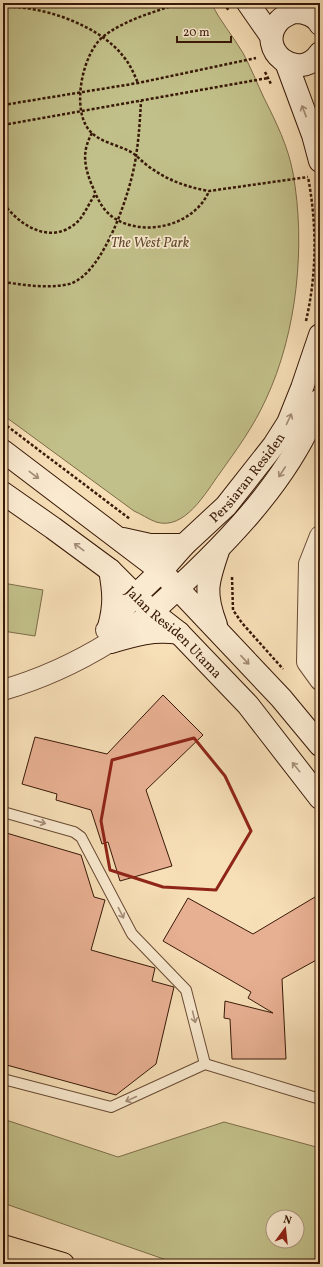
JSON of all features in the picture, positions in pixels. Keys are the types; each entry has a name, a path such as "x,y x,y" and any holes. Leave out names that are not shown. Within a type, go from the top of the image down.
{"highway":[{"path":"3,1246 63,1264"}],"street":[{"path":"239,8 271,36"},
{"path":"306,14 279,20 274,27 271,36 275,51 286,62 313,134 312,170"},
{"path":"286,62 294,65 302,65 319,60"},
{"name":"Persiaran Residen","path":"136,595 161,571 184,545 226,506 274,445 288,423 302,388 312,331"},
{"name":"Persiaran Residen","path":"152,612 179,588 264,498 283,471 302,439 320,400"},
{"path":"3,451 161,571 179,588 281,698 320,745"},
{"name":"Jalan Residen Utama","path":"3,493 110,570 152,612 179,633 248,705 320,798"},
{"path":"320,536 308,564 313,662 320,680"},
{"path":"116,537 150,545 184,545"},
{"path":"219,631 208,604 208,592 212,569 220,546"},
{"path":"110,570 114,594 110,634"},
{"path":"110,634 136,595"},
{"path":"3,690 34,681 84,657 110,634 152,612"},
{"path":"110,634 163,630 179,633"}],"lane":[{"path":"3,812 74,832 82,837 132,934 186,990 205,1064"},
{"path":"3,1079 111,1106 205,1064 320,1099"}],"path":[{"path":"179,3 125,22 102,37 92,51 86,64 80,92 83,118 92,134 130,151 169,180 209,191 312,170 312,197 316,250 313,282 312,331"},
{"path":"224,3 239,8"},
{"path":"3,7 26,7 56,15 91,30 102,37 123,56 138,83"},
{"path":"255,52 261,63"},
{"path":"3,105 138,83 258,57"},
{"path":"263,69 272,84"},
{"path":"3,125 268,78"},
{"path":"3,282 36,287 70,284 83,277 94,265 115,229 118,220 136,156 141,101"},
{"path":"92,134 84,153 85,163 95,195 104,209 118,220 140,226 153,227 178,222 199,208 209,191"},
{"path":"3,203 22,223 37,231 60,231 75,224 83,216 95,195"},
{"path":"3,217 7,208"},
{"path":"3,422 133,522"},
{"path":"232,570 233,610 242,623 265,647"}],"highlighted area":[{"path":"194,738 225,776 251,831 216,890 163,887 110,870 101,821 112,760"}],"green space":[{"name":"The West Park","path":"3,3 211,3 246,59 285,144 293,173 299,229 296,288 292,317 285,346 277,373 251,428 194,508 176,521 167,523 156,522 134,511 3,415"},
{"path":"3,583 43,590 35,636 3,631"},
{"path":"3,1119 118,1157 224,1122 320,1148 320,1264 178,1264 3,1203"}],"building":[{"path":"163,695 203,735 146,790 172,866 120,881 108,842 102,844 91,810 56,800 57,794 22,784 35,737 107,754"},
{"path":"3,832 81,855 94,897 105,900 91,950 155,968 152,981 174,987 156,1064 116,1095 3,1064"},
{"path":"320,894 320,958 282,979 286,1059 232,1059 230,1019 224,1018 225,1001 273,1013 248,998 251,992 163,941 188,898 253,934"}]}
